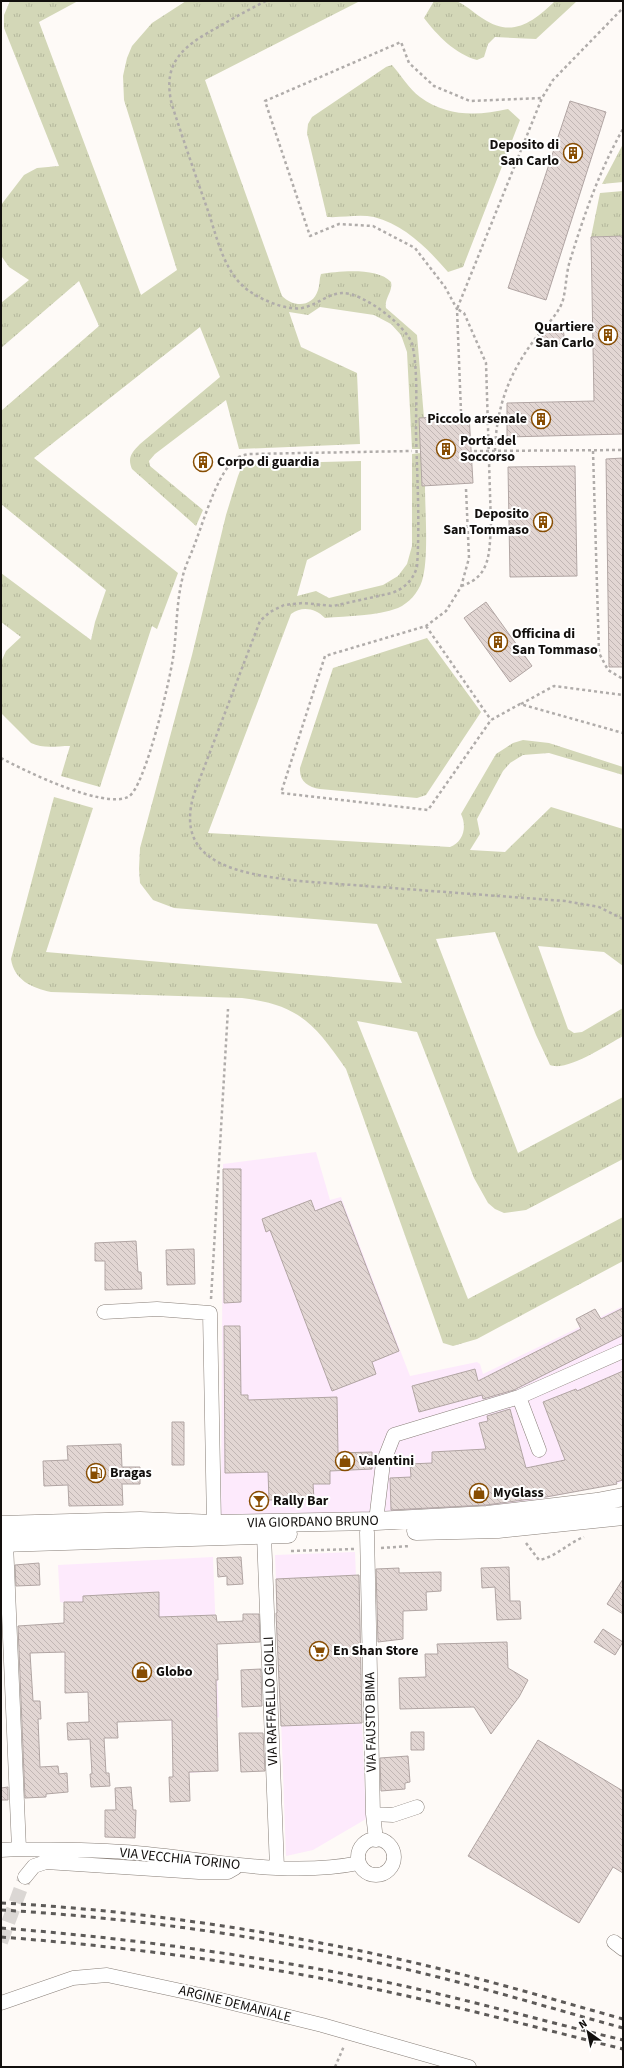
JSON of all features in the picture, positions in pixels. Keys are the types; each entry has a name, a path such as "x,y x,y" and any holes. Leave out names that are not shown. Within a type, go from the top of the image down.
{"main road":[{"name":"VIA GIORDANO BRUNO","path":"1,1525 140,1521 370,1534 487,1515 597,1502 623,1497"},
{"name":"VIA GIORDANO BRUNO","path":"4,1543 264,1543 370,1534 498,1529 623,1516"}],"street":[{"path":"104,1312 157,1309 210,1313 214,1524"},
{"path":"539,1450 519,1397 623,1350"},
{"name":"VIA FAUSTO BIMA","path":"376,1840 373,1814 370,1534 383,1463 394,1435 519,1397"},
{"path":"4,1543 18,1848"},
{"name":"VIA RAFFAELLO GIOLLI","path":"264,1543 277,1868"},
{"path":"373,1814 392,1815 417,1807"},
{"path":"376,1840 384,1842 391,1848 394,1858 390,1868 382,1874 370,1874 365,1872 359,1863 358,1857 362,1847 366,1843 376,1840"},
{"name":"VIA VECCHIA TORINO","path":"1,1850 18,1848 144,1853 277,1868 338,1867 359,1863"},
{"path":"25,1877 34,1866 46,1862 228,1872 240,1865"},
{"name":"ARGINE DEMANIALE","path":"1,2003 73,1978 107,1975 200,1995 349,2033 469,2067"}],"path":[{"path":"266,1 199,37 184,48 174,62 168,78 168,87 172,105 223,252 229,267 241,285 251,293 269,302 295,308 308,306 333,294 353,294 367,301 384,313 409,338 412,345 416,385 417,567 412,579 399,590 392,593 333,606 304,603 284,605 270,612 260,621 194,794 189,810 191,832 204,851 215,860 233,870 257,876 298,881 566,901 593,906 623,918"},
{"path":"461,412 458,309 542,98 553,80 623,8"},
{"path":"461,587 473,582 480,576 484,569 489,551 491,526 486,363 464,313 458,309 445,287 415,248 373,226 339,224 310,236 265,101 401,42 409,63 434,86 470,101 542,98"},
{"path":"495,451 498,412 506,388 526,353 558,309 563,299 569,265 588,205 623,129"},
{"path":"593,450 599,653 608,670 623,679"},
{"path":"474,451 623,450"},
{"path":"1,758 58,785 116,800 130,796 136,790 167,691 177,607 183,577 200,529 222,476 230,463 240,456 249,454 412,451"},
{"path":"466,489 469,558 461,587 446,611 426,626 324,656 281,794 428,810 491,720 551,687 623,695"},
{"path":"426,626 491,720"},
{"path":"520,704 623,732"},
{"path":"210,1313 228,1009"},
{"path":"264,1543 370,1534 413,1546"},
{"path":"520,1542 528,1544 539,1560 548,1558 576,1540 589,1536"},
{"path":"335,2067 349,2033"}],"shaded area":[{"path":"316,1152 330,1200 341,1197 410,1376 477,1362 480,1364 483,1374 623,1306 623,1482 510,1505 414,1512 221,1517 223,1164"},
{"path":"355,1552 366,1819 313,1850 286,1856 275,1555"},
{"name":"Globo","path":"213,1557 219,1717 217,1718 218,1771 174,1774 171,1720 88,1692 65,1693 64,1603 60,1602 58,1565"}],"green space":[{"path":"10,1 78,1 39,22 141,295 177,270 124,100 123,76 127,58 132,46 152,23 186,1 360,1 205,80 282,296 292,303 308,303 316,296 321,274 358,271 377,274 385,277 391,282 391,289 386,301 386,308 417,335 424,418 419,418 421,449 412,449 407,352 401,335 391,324 374,315 320,307 308,315 289,312 301,347 357,373 360,444 239,449 226,400 155,454 149,461 150,466 203,510 196,526 132,469 130,458 140,444 220,377 200,327 34,458 178,573 157,629 152,626 100,787 61,776 70,746 45,747 31,743 1,713 1,662 6,651 21,637 1,622 1,573 91,640 95,622 106,590 1,504 1,411 99,326 79,281 1,348 1,303 29,280 9,267 2,257 1,205 24,175 37,168 59,166 4,28 4,15"},
{"path":"434,1 456,1 493,24 503,27 512,27 522,25 530,21 555,1 577,1 536,39 495,37 488,44 484,57 477,60 454,49 424,18"},
{"path":"392,65 416,94 430,104 452,111 474,114 508,109 520,120 463,267 448,272 415,239 396,226 385,221 368,216 327,217 307,133 308,124 312,117 386,67"},
{"path":"623,144 623,182 602,184"},
{"path":"623,191 623,236 591,237 600,193"},
{"path":"421,453 422,486 425,486 426,548 424,572 418,590 413,597 402,606 381,613 325,618 313,610 304,609 295,611 291,614 208,833 450,847 455,845 461,838 464,824 461,814 496,754 513,743 523,740 549,743 623,767 623,775 549,753 523,755 510,763 503,771 477,819 480,834 470,850 505,852 551,807 623,829 623,966 604,952 538,946 568,1029 574,1033 582,1032 623,1008 623,1036 597,1051 566,1065 550,1065 536,1035 495,932 436,939 518,1153 623,1097 623,1159 526,1210 504,1213 495,1209 488,1203 474,1178 417,1032 357,1021 468,1299 623,1217 623,1261 477,1339 453,1346 443,1343 346,1069 314,1028 292,1011 262,1001 242,998 51,992 37,988 20,978 11,959 54,797 93,808 46,952 402,983 377,924 174,908 153,900 140,883 139,869 140,848 192,655 226,515 240,471 249,464 361,461 361,530 307,560 297,596 316,591 329,598 383,585 398,576 407,564 412,546 412,454"},
{"path":"427,638 481,712 426,795 417,798 320,789 305,783 300,773 300,768 333,668"}],"building":[{"path":"570,101 606,112 546,300 508,288"},
{"name":"Quartiere San Carlo","path":"623,236 623,434 507,437 507,403 594,401 591,237"},
{"path":"553,324 557,325 563,331 563,339 557,345 553,346 549,345 543,339 542,335 543,331 549,325"},
{"name":"Porta del Soccorso","path":"469,415 473,483 422,486 419,418"},
{"path":"623,458 623,667 609,667 606,459"},
{"name":"Deposito San Tommaso","path":"575,466 577,576 510,577 508,467"},
{"name":"Officina di San Tommaso","path":"486,602 532,666 510,682 464,618"},
{"path":"223,1169 241,1169 241,1302 224,1303"},
{"path":"311,1200 315,1211 341,1201 399,1351 372,1362 376,1374 332,1391 270,1230 266,1232 262,1219"},
{"path":"136,1241 138,1272 141,1272 142,1289 105,1290 105,1261 95,1261 95,1243"},
{"path":"194,1249 195,1284 167,1285 166,1250"},
{"path":"623,1308 623,1335 514,1390 483,1399 482,1395 419,1412 412,1386 475,1369 478,1381 581,1329 576,1319 595,1309 601,1319"},
{"path":"224,1326 240,1326 241,1395 248,1395 248,1400 337,1397 338,1453 372,1452 372,1469 330,1471 330,1484 313,1484 314,1499 269,1500 268,1472 225,1473"},
{"path":"623,1371 623,1480 616,1482 617,1484 546,1497 486,1505 391,1510 390,1478 411,1477 410,1464 432,1463 432,1452 486,1449 479,1423 488,1421 487,1416 510,1409 526,1468 565,1460 543,1402 576,1389 577,1391"},
{"path":"172,1422 184,1422 184,1465 172,1465"},
{"path":"121,1444 122,1467 140,1467 140,1484 122,1484 123,1505 69,1506 68,1485 44,1486 43,1461 68,1460 67,1446"},
{"path":"241,1557 243,1584 227,1585 227,1576 218,1577 217,1558"},
{"path":"39,1563 40,1585 16,1586 15,1565"},
{"path":"509,1567 510,1601 520,1601 521,1619 497,1620 495,1587 482,1588 481,1568"},
{"path":"399,1568 399,1573 441,1572 441,1591 426,1592 427,1610 403,1611 403,1639 378,1642 376,1569"},
{"name":"En Shan Store","path":"359,1575 362,1723 281,1726 276,1579"},
{"path":"623,1579 623,1614 607,1604"},
{"name":"Globo","path":"159,1592 159,1617 216,1615 217,1622 243,1621 243,1614 259,1614 260,1642 217,1644 218,1680 216,1680 218,1771 189,1772 190,1801 170,1802 169,1777 173,1777 172,1720 117,1722 118,1738 104,1738 106,1773 109,1773 110,1786 91,1787 90,1774 92,1774 90,1739 68,1740 67,1723 89,1722 88,1692 65,1693 65,1652 30,1653 33,1701 40,1701 41,1719 38,1719 40,1767 58,1766 59,1774 67,1773 68,1792 46,1794 46,1797 25,1798 18,1626 64,1623 64,1602 83,1602 83,1596"},
{"path":"603,1629 623,1642 615,1655 594,1642"},
{"path":"507,1642 508,1668 528,1680 519,1697 491,1734 474,1707 400,1709 399,1678 426,1677 425,1654 438,1654 437,1644"},
{"path":"261,1669 262,1706 242,1707 241,1670"},
{"path":"411,1732 424,1732 424,1750 411,1750"},
{"path":"239,1733 263,1733 265,1771 241,1772"},
{"path":"538,1740 623,1791 623,1873 613,1867 579,1923 468,1856"},
{"path":"408,1756 410,1782 405,1783 405,1789 381,1791 380,1758"},
{"path":"8,1787 8,1800 1,1800 1,1788"},
{"path":"131,1787 133,1810 136,1810 135,1838 105,1837 105,1810 116,1810 115,1788"}],"tunnel":[{"path":"1,1942 25,1877"}],"railway":[{"path":"1,1903 51,1906 151,1916 251,1930 300,1939 398,1959 455,1973 623,2019"},
{"path":"1,1910 103,1918 204,1930 305,1947 487,1990 623,2028"},
{"path":"1,1928 173,1946 302,1966 415,1988 623,2040"},
{"path":"1,1937 130,1949 259,1967 380,1990 484,2014 623,2049"}],"place":[{"name":"Deposito di San Carlo","path":"573,153"},
{"name":"Quartiere San Carlo","path":"608,335"},
{"name":"Piccolo arsenale","path":"541,419"},
{"name":"Porta del Soccorso","path":"446,449"},
{"name":"Corpo di guardia","path":"203,462"},
{"name":"Deposito San Tommaso","path":"543,522"},
{"name":"Officina di San Tommaso","path":"498,642"},
{"name":"Valentini","path":"345,1461"},
{"name":"Bragas","path":"96,1473"},
{"name":"MyGlass","path":"479,1493"},
{"name":"Rally Bar","path":"259,1501"},
{"name":"En Shan Store","path":"319,1651"},
{"name":"Globo","path":"142,1672"}]}
